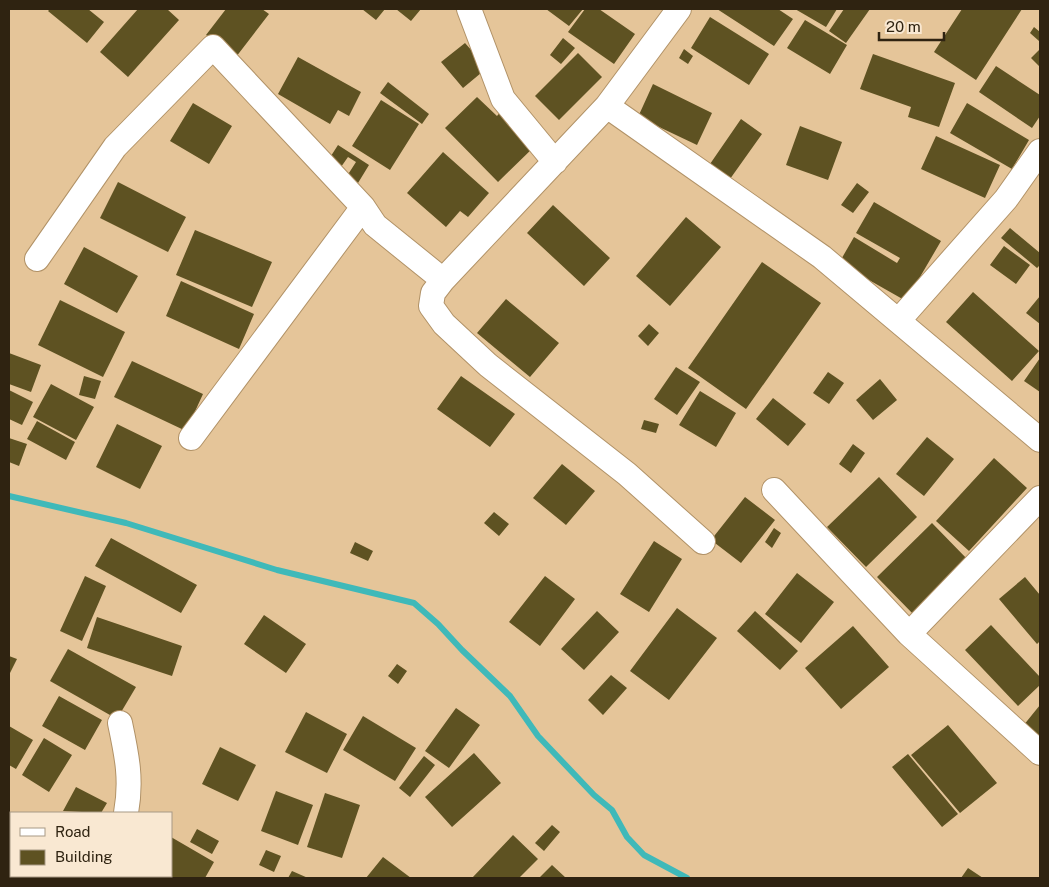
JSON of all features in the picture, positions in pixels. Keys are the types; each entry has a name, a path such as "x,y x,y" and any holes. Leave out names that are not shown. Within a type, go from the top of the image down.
{"street":[{"path":"469,9 502,99 555,162"},
{"path":"679,9 607,106 443,280 433,293 431,306 444,324 488,365 627,474 703,542"},
{"path":"37,259 115,147 213,46 363,207 375,224 443,280"},
{"path":"607,106 822,257 1040,440"},
{"path":"899,320 1006,199 1040,151"},
{"path":"191,438 363,207"},
{"path":"774,490 909,634 1040,753"},
{"path":"909,634 1040,498"},
{"path":"120,723 129,764 129,796 126,812"}],"building":[{"path":"50,9 88,9 104,22 87,43 48,11"},
{"path":"138,9 167,9 179,20 128,77 100,52"},
{"path":"226,9 262,9 269,14 236,57 206,35"},
{"path":"362,9 385,9 376,20"},
{"path":"396,9 421,9 411,21"},
{"path":"546,9 583,9 569,26"},
{"path":"585,9 599,9 635,34 614,64 568,32"},
{"path":"717,9 778,9 793,19 774,46"},
{"path":"795,9 837,9 826,27"},
{"path":"844,9 870,9 846,43 829,31"},
{"path":"962,9 1022,9 976,80 934,52"},
{"path":"710,17 769,54 749,85 691,48"},
{"path":"805,20 847,45 830,74 787,48"},
{"path":"1034,27 1040,32 1039,41 1030,33"},
{"path":"563,38 575,48 561,64 550,55"},
{"path":"465,43 487,68 463,88 441,62"},
{"path":"684,49 693,56 688,64 679,58"},
{"path":"1040,49 1040,67 1031,58"},
{"path":"578,53 602,77 559,120 535,96"},
{"path":"873,54 955,83 939,127 908,117 911,107 860,89"},
{"path":"298,57 361,92 349,116 338,110 330,124 278,94"},
{"path":"996,66 1040,95 1040,116 1032,128 979,92"},
{"path":"388,82 429,114 422,124 380,93"},
{"path":"653,84 712,113 697,145 638,117"},
{"path":"477,97 497,116 502,110 536,145 498,182 445,128"},
{"path":"381,100 419,124 390,170 352,146"},
{"path":"193,103 232,126 209,164 170,141"},
{"path":"967,103 1029,140 1012,169 950,133"},
{"path":"741,119 762,134 730,179 710,164"},
{"path":"800,126 842,142 828,180 786,165"},
{"path":"936,136 1000,165 985,198 921,169"},
{"path":"338,145 369,165 358,183 347,176 356,162 348,157 341,167 329,159"},
{"path":"443,152 489,193 468,217 460,211 446,227 407,193"},
{"path":"118,182 186,217 168,252 100,218"},
{"path":"857,183 869,192 853,213 841,205"},
{"path":"874,202 941,241 906,301 839,263 854,237 897,263 900,258 856,233"},
{"path":"553,205 610,258 584,286 527,233"},
{"path":"686,217 721,247 670,306 636,276"},
{"path":"1010,228 1040,253 1040,265 1037,268 1001,238"},
{"path":"195,230 272,262 252,307 176,275"},
{"path":"1004,246 1030,265 1016,284 990,265"},
{"path":"84,247 138,276 117,313 64,284"},
{"path":"762,262 821,303 746,409 688,368"},
{"path":"181,281 254,314 239,349 166,316"},
{"path":"973,292 1039,351 1012,381 946,322"},
{"path":"1040,296 1040,324 1026,313"},
{"path":"506,299 559,343 530,377 477,333"},
{"path":"60,300 125,332 103,377 38,345"},
{"path":"649,324 659,333 648,346 638,336"},
{"path":"9,353 41,365 31,392 9,384"},
{"path":"1040,358 1040,392 1024,381"},
{"path":"132,361 203,394 186,431 114,397"},
{"path":"676,367 700,382 677,415 654,399"},
{"path":"828,372 844,383 829,404 813,393"},
{"path":"84,376 101,381 95,399 79,395"},
{"path":"461,376 515,414 490,447 437,409"},
{"path":"880,379 897,400 873,420 856,400"},
{"path":"51,384 94,407 76,440 33,417"},
{"path":"9,390 33,402 22,425 9,419"},
{"path":"700,391 736,413 716,447 679,425"},
{"path":"773,398 806,424 788,446 756,419"},
{"path":"644,420 659,424 656,433 641,429"},
{"path":"37,421 75,442 66,460 27,439"},
{"path":"117,424 162,446 140,489 96,467"},
{"path":"927,437 954,459 924,496 896,474"},
{"path":"9,438 27,444 19,466 9,462"},
{"path":"853,444 865,453 851,473 839,464"},
{"path":"994,458 1027,488 969,551 936,521"},
{"path":"562,464 595,491 566,525 533,498"},
{"path":"879,477 917,517 866,567 827,527"},
{"path":"745,497 775,520 741,563 711,540"},
{"path":"494,512 509,524 499,536 484,523"},
{"path":"932,523 969,561 914,615 877,577"},
{"path":"774,528 781,533 772,548 765,542"},
{"path":"111,538 197,585 181,613 95,566"},
{"path":"654,541 682,559 649,612 620,594"},
{"path":"355,542 373,551 368,561 350,553"},
{"path":"797,573 834,602 801,643 765,614"},
{"path":"85,576 106,586 82,641 60,631"},
{"path":"545,576 575,599 540,646 509,622"},
{"path":"1025,577 1040,595 1040,641 1037,644 999,599"},
{"path":"677,608 717,638 669,700 630,671"},
{"path":"597,611 619,632 584,670 561,649"},
{"path":"755,611 798,651 780,670 737,631"},
{"path":"264,615 306,644 286,673 244,644"},
{"path":"97,617 182,646 172,676 87,648"},
{"path":"991,625 1040,677 1040,685 1018,706 965,650"},
{"path":"853,626 889,667 841,709 805,668"},
{"path":"68,649 136,687 117,719 50,681"},
{"path":"9,656 17,659 9,675"},
{"path":"397,664 407,671 398,684 388,676"},
{"path":"611,675 627,688 603,715 588,700"},
{"path":"59,696 102,720 85,750 42,726"},
{"path":"1040,705 1040,741 1023,726"},
{"path":"456,708 480,725 449,768 425,751"},
{"path":"306,712 347,734 327,773 285,752"},
{"path":"363,716 416,748 395,781 343,750"},
{"path":"948,725 997,783 960,813 911,755"},
{"path":"9,726 33,740 16,769 9,765"},
{"path":"44,738 72,755 49,792 22,775"},
{"path":"220,747 256,765 238,801 202,784"},
{"path":"474,753 501,783 452,827 425,797"},
{"path":"908,754 958,814 942,827 892,767"},
{"path":"424,756 435,765 410,797 399,788"},
{"path":"76,787 107,803 102,812 63,811"},
{"path":"276,791 313,805 298,845 261,831"},
{"path":"325,793 360,805 342,858 307,847"},
{"path":"9,818 10,857 9,859"},
{"path":"552,825 560,832 544,851 535,843"},
{"path":"197,829 219,841 212,854 190,842"},
{"path":"513,835 538,859 519,878 472,878"},
{"path":"172,838 214,862 205,878 166,877 172,877"},
{"path":"266,850 281,856 274,872 259,865"},
{"path":"383,857 411,878 366,878"},
{"path":"552,865 566,878 539,878"},
{"path":"968,868 983,878 961,878"},
{"path":"292,871 308,878 288,878"},
{"path":"29,877 50,877 49,878"}],"waterway":[{"path":"9,496 126,523 277,570 414,603 438,624 510,696 538,736 594,795 612,810 627,837 644,855 687,878"}]}
